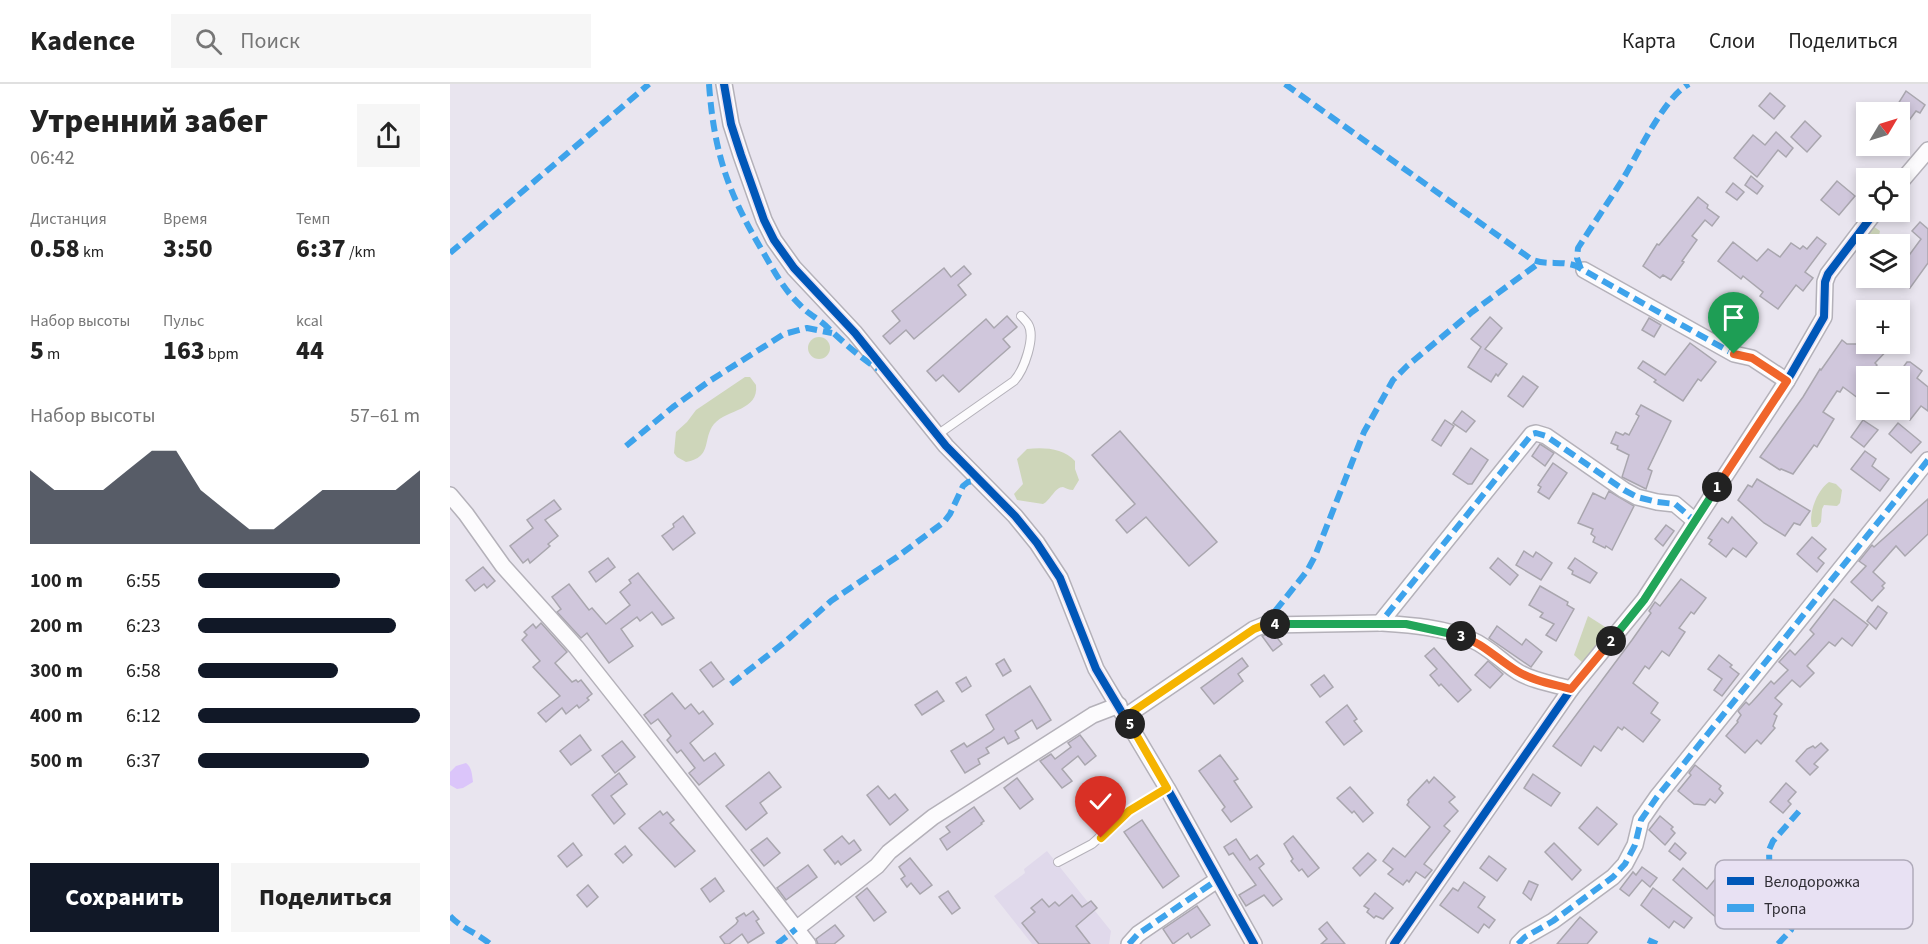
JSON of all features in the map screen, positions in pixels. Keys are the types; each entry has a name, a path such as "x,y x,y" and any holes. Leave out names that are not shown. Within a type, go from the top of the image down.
{"street":[{"path":"724,84 731,124 764,220 774,240 794,268 855,333 937,435 1015,516 1037,543 1060,578 1088,652 1254,944"},
{"path":"1910,171 1928,150"},
{"path":"1394,944 1571,689 1644,600 1787,381 1824,317 1825,282 1828,274 1867,222"},
{"path":"1584,270 1734,354 1752,358 1787,381"},
{"path":"1380,623 1532,434 1546,435 1614,485 1637,496 1675,504 1695,521"},
{"path":"1518,944 1613,877 1625,864 1635,845 1641,820 1657,797 1928,460"},
{"path":"450,495 503,566 576,647 613,693 808,944"},
{"path":"796,929 877,866 889,852 933,817 1093,715 1122,711 1264,625 1406,624 1462,636 1486,647 1526,676 1571,689"},
{"path":"1129,944 1138,934 1217,880"}],"lane":[{"path":"937,435 1014,381 1019,375 1024,365 1030,333 1029,325 1021,316"},
{"path":"1058,862 1092,844 1129,811 1167,788"}],"shaded area":[{"path":"466,763 471,769 473,782 457,789 450,785 450,772 456,766"},
{"path":"1047,851 1111,931 1109,944 1032,944 994,896 1025,873 1024,869"}],"green space":[{"path":"1873,226 1880,231 1879,234 1867,234"},
{"path":"819,337 827,340 830,348 827,356 819,359 811,356 808,348 811,340"},
{"path":"745,377 750,377 756,385 753,400 714,424 704,452 700,456 686,462 677,457 674,453 676,432 696,410"},
{"path":"1027,449 1053,449 1065,453 1075,461 1079,480 1073,490 1060,488 1043,504 1017,500 1014,494 1023,484 1017,459"},
{"path":"1829,482 1836,484 1842,490 1840,503 1837,506 1824,505 1821,522 1817,527 1812,527 1811,516 1814,503"},
{"path":"1588,616 1610,630 1584,664 1574,655"}],"building":[{"path":"1906,91 1925,105 1920,113 1916,111 1910,119 1910,102 1899,102"},
{"path":"1770,93 1785,106 1774,119 1759,106"},
{"path":"1805,121 1821,136 1807,152 1791,137"},
{"path":"1776,132 1793,148 1786,157 1778,150 1757,177 1734,158 1753,135 1765,145"},
{"path":"1751,176 1763,186 1757,194 1745,185"},
{"path":"1837,181 1855,196 1839,215 1821,200"},
{"path":"1733,183 1744,192 1737,200 1726,192"},
{"path":"1698,197 1719,217 1712,226 1705,220 1692,236 1697,240 1671,280 1663,275 1660,278 1643,266 1657,244 1659,245"},
{"path":"1920,222 1928,229 1928,263 1910,288 1910,254 1921,239 1912,231"},
{"path":"1817,237 1826,244 1805,272 1813,278 1803,291 1796,285 1778,309 1760,296 1763,292 1743,276 1741,279 1718,261 1733,242 1757,261 1768,249 1780,257 1791,243 1800,249 1803,246 1807,249"},
{"path":"964,266 971,274 958,285 966,295 914,339 906,330 890,344 883,336 900,321 892,311 944,268 951,277"},
{"path":"1732,311 1752,326 1746,334 1726,319"},
{"path":"1007,316 1017,327 1003,339 1010,347 959,392 943,375 936,381 927,371 986,319 994,328"},
{"path":"1490,317 1502,328 1485,349 1507,364 1491,382 1468,367 1481,347 1471,339"},
{"path":"1649,318 1661,325 1654,337 1642,330"},
{"path":"1842,340 1847,344 1856,344 1856,354 1884,354 1875,363 1876,366 1856,366 1856,397 1843,387 1840,392 1837,391 1823,412 1834,419 1817,447 1814,445 1793,474 1780,470 1760,457"},
{"path":"1690,343 1716,362 1701,381 1698,379 1683,401 1654,382 1656,380 1638,368 1643,361 1665,375"},
{"path":"1910,362 1922,371 1917,378 1928,387 1928,411 1921,406 1910,420 1910,366 1904,366"},
{"path":"1523,376 1538,387 1523,407 1508,396"},
{"path":"1641,405 1671,421 1648,469 1652,471 1646,489 1622,477 1629,455 1611,443 1616,432 1629,435 1639,416 1636,414"},
{"path":"1462,411 1475,421 1466,432 1453,423"},
{"path":"1445,420 1454,426 1441,446 1432,440"},
{"path":"1863,420 1878,430 1864,447 1851,437"},
{"path":"1898,423 1921,442 1911,453 1889,434"},
{"path":"1120,431 1217,542 1189,566 1146,517 1127,533 1116,520 1135,504 1092,455"},
{"path":"1540,444 1554,453 1545,466 1532,456"},
{"path":"1471,448 1488,460 1472,484 1468,484 1453,474"},
{"path":"1865,451 1876,459 1872,466 1889,479 1880,491 1851,469"},
{"path":"1553,463 1567,473 1549,499 1538,492 1541,487 1538,485"},
{"path":"1757,479 1810,511 1800,525 1794,523 1785,536 1764,523 1738,500 1748,485 1752,487"},
{"path":"1609,491 1634,506 1612,550 1593,542 1595,537 1591,534 1593,529 1578,523 1593,493 1605,499"},
{"path":"1928,499 1928,534 1905,556 1896,546 1873,572 1885,583 1882,586 1884,588 1872,601 1851,582 1866,566 1859,561 1872,545 1874,547"},
{"path":"554,500 561,509 545,520 558,536 530,563 528,559 523,563 510,546 533,528 527,520"},
{"path":"683,516 695,533 673,550 662,536"},
{"path":"1732,517 1757,543 1746,557 1733,548 1726,557 1709,544 1712,540 1708,538 1722,518 1728,523"},
{"path":"1666,525 1674,531 1663,546 1655,539"},
{"path":"1812,537 1826,549 1818,558 1824,563 1817,572 1797,554"},
{"path":"1524,551 1533,557 1536,552 1552,563 1541,580 1516,565"},
{"path":"608,558 615,567 596,582 589,572"},
{"path":"1498,558 1518,575 1510,585 1490,568"},
{"path":"1575,558 1597,573 1590,583 1572,574 1573,571 1568,568"},
{"path":"483,567 495,581 487,588 484,584 475,591 466,580"},
{"path":"638,573 674,618 662,625 652,612 640,621 637,617 621,629 633,646 609,663 587,633 581,638 557,612 561,609 552,597 569,584 589,610 592,608 606,624 630,605 620,592"},
{"path":"1681,579 1706,598 1679,628 1685,632 1669,656 1662,651 1649,669 1645,666 1633,683 1658,703 1651,713 1660,720 1643,742 1624,727 1622,730 1618,727 1601,751 1594,746 1581,766 1553,746 1632,640 1651,613 1649,611 1655,602 1660,606"},
{"path":"1540,586 1568,602 1567,605 1574,609 1556,641 1546,635 1554,624 1540,617 1543,613 1529,605"},
{"path":"1834,599 1868,625 1852,646 1842,638 1835,646 1829,642 1807,666 1814,673 1800,687 1792,680 1775,698 1782,704 1774,714 1777,716 1773,726 1775,728 1761,744 1757,740 1745,753 1726,736 1738,722 1741,715 1738,711 1746,702 1749,705 1771,681 1774,684 1788,670 1779,662 1790,650 1795,655 1814,634 1810,630"},
{"path":"1878,606 1887,613 1876,629 1867,621"},
{"path":"541,623 567,652 555,663 572,682 581,680 592,694 587,698 589,700 579,708 577,705 566,714 562,708 546,722 538,713 560,696 533,667 540,661 522,640 527,635 524,632 533,624 536,628"},
{"path":"1497,626 1522,645 1526,639 1542,652 1531,667 1489,638"},
{"path":"1275,635 1282,644 1273,651 1262,636"},
{"path":"1434,648 1471,690 1458,702 1430,675 1437,669 1425,656"},
{"path":"1719,655 1739,674 1722,696 1714,690 1722,679 1708,669"},
{"path":"1242,658 1248,666 1238,674 1243,681 1214,704 1201,688"},
{"path":"1004,659 1011,671 1003,676 996,664"},
{"path":"1488,661 1503,674 1490,688 1475,675"},
{"path":"711,662 724,679 713,687 700,670"},
{"path":"1324,675 1333,687 1320,697 1311,685"},
{"path":"966,677 971,686 962,692 956,683"},
{"path":"1030,686 1051,720 1037,729 1032,720 1015,731 1019,738 1008,744 1004,737 986,748 989,753 978,759 980,764 965,773 951,751 964,743 967,747 991,732 994,729 986,715"},
{"path":"937,691 944,701 922,715 915,705"},
{"path":"672,693 685,709 691,704 699,714 703,711 713,724 690,743 704,761 715,753 724,765 699,785 689,773 695,768 681,750 677,753 667,740 671,736 658,719 651,724 644,715"},
{"path":"1347,705 1357,719 1354,721 1362,731 1344,745 1326,722"},
{"path":"580,735 591,750 571,765 560,751"},
{"path":"1080,735 1096,756 1085,765 1078,756 1062,769 1072,781 1062,788 1040,761 1051,754 1055,759 1071,747 1068,743"},
{"path":"622,741 635,757 615,773 602,756"},
{"path":"1821,743 1828,750 1814,764 1818,767 1810,775 1796,761 1807,749 1813,746 1815,748"},
{"path":"1220,755 1238,779 1234,781 1252,807 1231,822 1222,810 1225,807 1199,771"},
{"path":"1695,765 1721,786 1719,789 1723,793 1715,803 1710,799 1705,805 1694,804 1678,791 1691,775 1689,773"},
{"path":"769,772 781,787 760,803 767,813 746,830 726,806"},
{"path":"619,773 627,784 611,796 625,814 614,824 592,795"},
{"path":"1533,774 1560,793 1551,806 1524,788"},
{"path":"1434,777 1455,797 1449,802 1458,811 1444,826 1450,831 1424,864 1432,870 1425,878 1416,872 1409,882 1407,880 1403,885 1388,874 1393,869 1383,861 1393,848 1405,857 1430,827 1407,805 1408,800 1427,780 1429,783"},
{"path":"1017,778 1033,799 1020,809 1004,788"},
{"path":"1786,783 1796,792 1788,801 1791,804 1783,813 1770,802"},
{"path":"878,786 889,799 895,794 908,810 890,825 867,795"},
{"path":"1350,787 1373,813 1363,822 1354,811 1352,813 1337,798"},
{"path":"974,807 984,821 947,850 940,839 950,832 946,827"},
{"path":"1597,807 1617,824 1598,845 1579,828"},
{"path":"660,811 663,815 667,812 674,820 670,823 695,851 675,867 639,828"},
{"path":"1660,816 1673,827 1671,829 1675,833 1665,845 1649,830"},
{"path":"1142,820 1179,876 1163,888 1124,832"},
{"path":"842,836 849,844 854,840 861,850 841,865 838,861 835,864 824,850"},
{"path":"1293,836 1319,868 1308,877 1291,861 1293,859 1284,844"},
{"path":"767,838 780,853 764,866 751,850"},
{"path":"1236,839 1250,860 1257,855 1264,864 1259,868 1282,899 1273,906 1264,895 1246,906 1239,895 1256,885 1233,853 1229,855 1224,847"},
{"path":"573,843 582,855 567,867 558,856"},
{"path":"1554,843 1581,870 1572,880 1545,852"},
{"path":"1675,843 1686,853 1680,860 1669,851"},
{"path":"625,846 632,855 623,863 615,854"},
{"path":"1368,853 1376,860 1360,876 1353,868"},
{"path":"1489,856 1506,869 1497,881 1480,868"},
{"path":"910,858 932,885 920,894 911,883 907,887 901,879 905,876 899,867"},
{"path":"808,865 817,877 786,900 777,888"},
{"path":"1642,867 1657,878 1650,887 1642,880 1629,896 1620,889 1633,872 1636,875"},
{"path":"1683,868 1707,889 1715,879 1715,917 1673,880"},
{"path":"715,878 724,891 710,902 701,889"},
{"path":"1529,881 1538,885 1531,900 1523,893"},
{"path":"1464,882 1485,897 1478,907 1495,920 1489,928 1484,924 1478,933 1440,905 1453,888 1458,891"},
{"path":"588,885 598,897 587,907 577,895"},
{"path":"867,888 886,912 874,921 856,897"},
{"path":"1653,888 1692,918 1684,928 1674,921 1669,928 1641,905"},
{"path":"948,891 960,908 952,914 939,897"},
{"path":"1375,893 1393,908 1383,919 1376,916 1374,918 1367,912 1369,909 1364,906"},
{"path":"1072,895 1082,907 1091,901 1097,908 1076,926 1090,944 1039,944 1022,923 1035,912 1031,908 1042,899 1049,907 1055,902 1059,906"},
{"path":"1197,906 1210,925 1191,938 1188,933 1173,944 1163,929"},
{"path":"753,911 764,933 748,943 742,934 729,944 725,944 720,937 736,924 738,921 736,918 744,913 746,916"},
{"path":"1580,917 1597,932 1587,944 1557,944"},
{"path":"1327,922 1345,944 1321,944 1327,939 1319,929"},
{"path":"835,925 844,936 834,944 818,944 816,939"}],"marked path":[{"path":"450,253 649,84"},
{"path":"709,84 711,109 725,172 740,211 771,266 789,293 803,308 878,369"},
{"path":"1285,84 1531,259 1576,266 1734,354 1752,358 1787,381"},
{"path":"1581,269 1577,258 1578,248 1621,182 1661,114 1679,91 1689,84"},
{"path":"1264,625 1307,571 1315,556 1364,432 1393,380 1472,312 1539,263"},
{"path":"626,446 673,407 708,382 784,334 807,328 832,333"},
{"path":"1571,689 1524,675 1472,640 1450,632 1427,627 1380,623 1532,434 1546,436 1637,497 1675,504 1695,521"},
{"path":"1518,944 1613,877 1625,864 1635,845 1641,820 1657,797 1928,460"},
{"path":"731,684 785,642 831,601 944,522 963,486 968,482 978,480"},
{"path":"1126,716 1254,629 1264,625 1380,623"},
{"path":"1769,860 1769,850 1773,841 1801,809"},
{"path":"1129,944 1138,934 1217,880"},
{"path":"450,916 490,944"},
{"path":"777,944 796,929"},
{"path":"1778,944 1791,929"},
{"path":"1648,940 1657,944"}],"cycle path":[{"path":"724,84 731,124 764,220 774,240 794,268 855,333 946,446 1015,516 1037,543 1060,578 1096,669 1167,788 1254,944"},
{"path":"1394,944 1571,689 1644,600 1787,381 1824,317 1825,282 1828,274 1867,222"}],"route":[{"path":"1101,838 1129,811 1167,788 1126,716 1254,629 1264,625 1380,623 1431,628 1471,639 1526,676 1571,689 1644,600 1787,381 1752,358 1734,354"}]}
